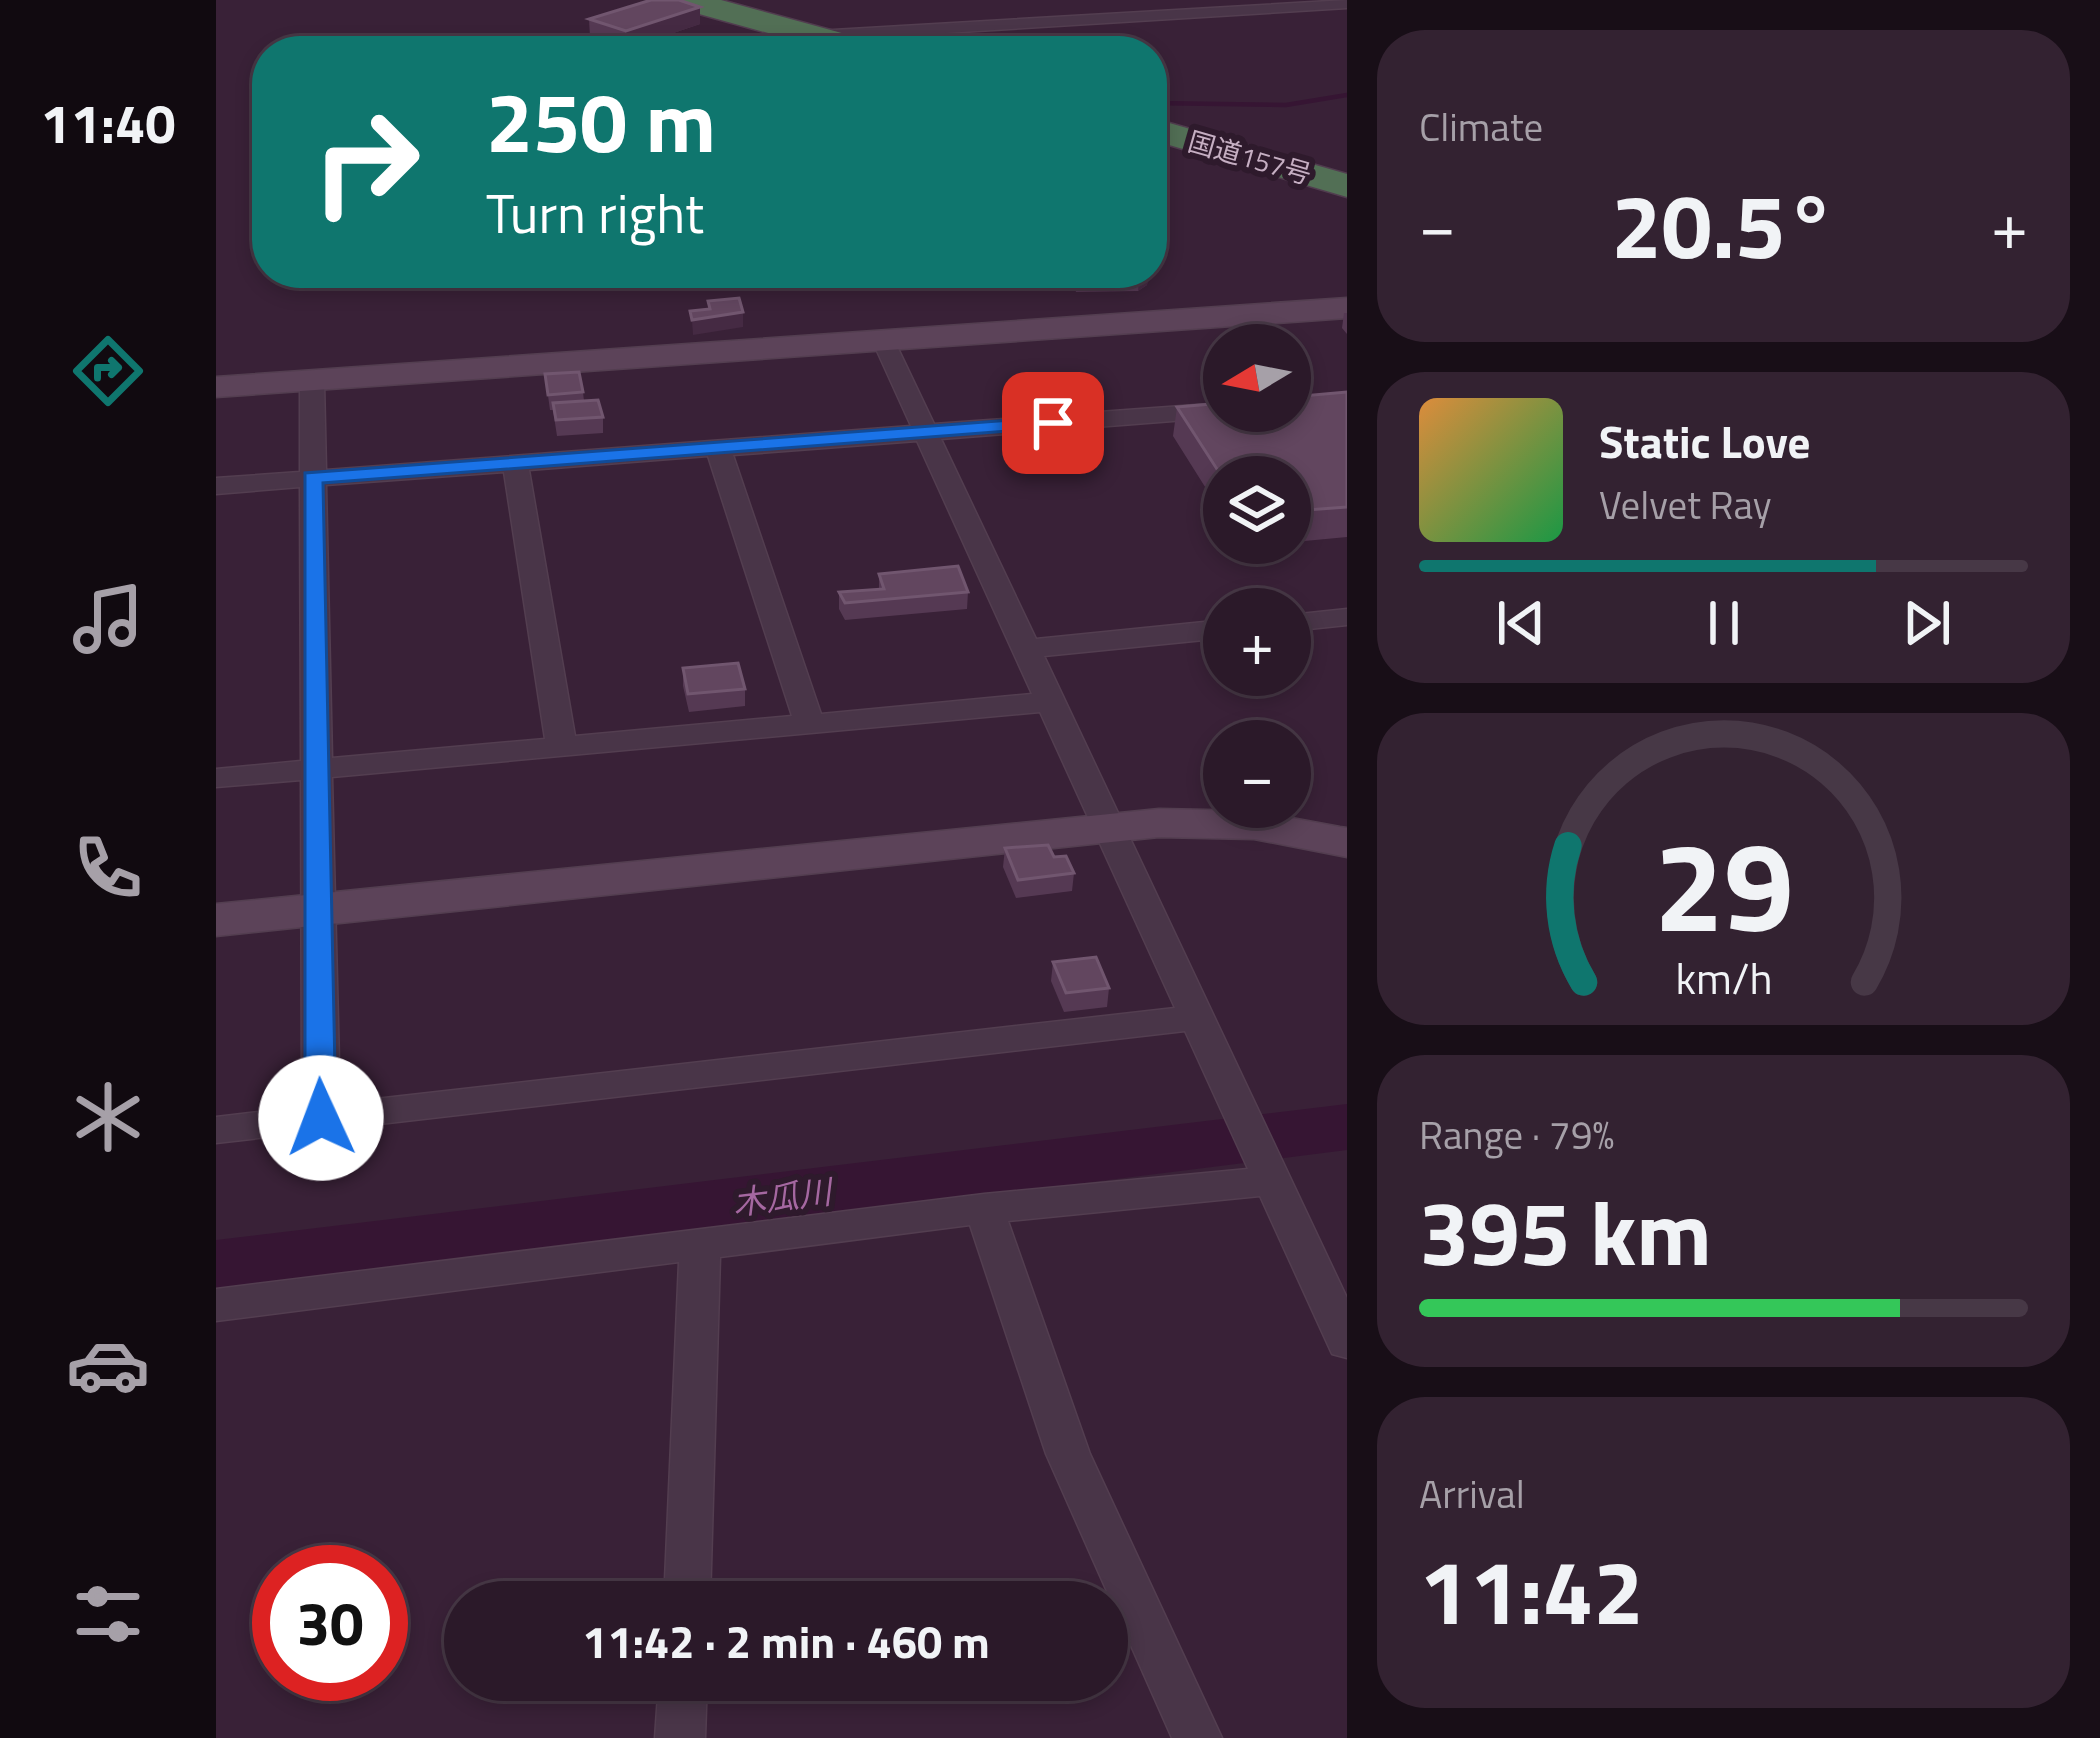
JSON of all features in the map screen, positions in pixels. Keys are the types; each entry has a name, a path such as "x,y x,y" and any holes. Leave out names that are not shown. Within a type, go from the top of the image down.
{"highway":[{"path":"685,0 816,36"},
{"name":"国道157号","path":"1167,133 1347,186"}],"street":[{"path":"816,36 1347,2"},
{"path":"216,387 1347,308"},
{"path":"883,340 1347,1342"},
{"path":"312,381 321,1118"},
{"path":"216,486 1203,412"},
{"path":"718,448 809,724"},
{"path":"515,463 561,746"},
{"path":"1311,621 1347,617"},
{"path":"1024,649 1203,631"},
{"path":"216,778 1048,702"},
{"path":"216,920 1106,827 1219,820 1347,843"},
{"path":"216,1130 1195,1018"},
{"path":"216,1305 984,1209 1271,1181"},
{"path":"984,1209 1068,1454 1196,1738"},
{"path":"688,1581 700,1244"},
{"path":"680,1738 682,1701"}],"building":[{"path":"651,0 679,0 700,7 626,31 589,19"},
{"path":"739,298 743,312 692,320 690,311 710,309 708,301"},
{"path":"579,372 583,392 548,395 545,374"},
{"path":"1347,392 1347,507 1311,510 1311,456 1209,456 1177,407 1203,405 1203,432 1311,432 1311,395"},
{"path":"598,400 603,417 556,420 553,403"},
{"path":"958,566 968,592 845,603 839,592 884,589 879,574"},
{"path":"738,663 745,689 688,694 683,668"},
{"path":"1048,845 1054,857 1066,856 1074,873 1018,880 1005,848"},
{"path":"1096,957 1109,988 1066,993 1053,962"}],"waterway":[{"path":"1167,103 1286,105 1347,95"},
{"name":"木瓜川","path":"216,1266 1347,1127"}],"route":[{"path":"321,1118 313,478 1053,423"}]}
